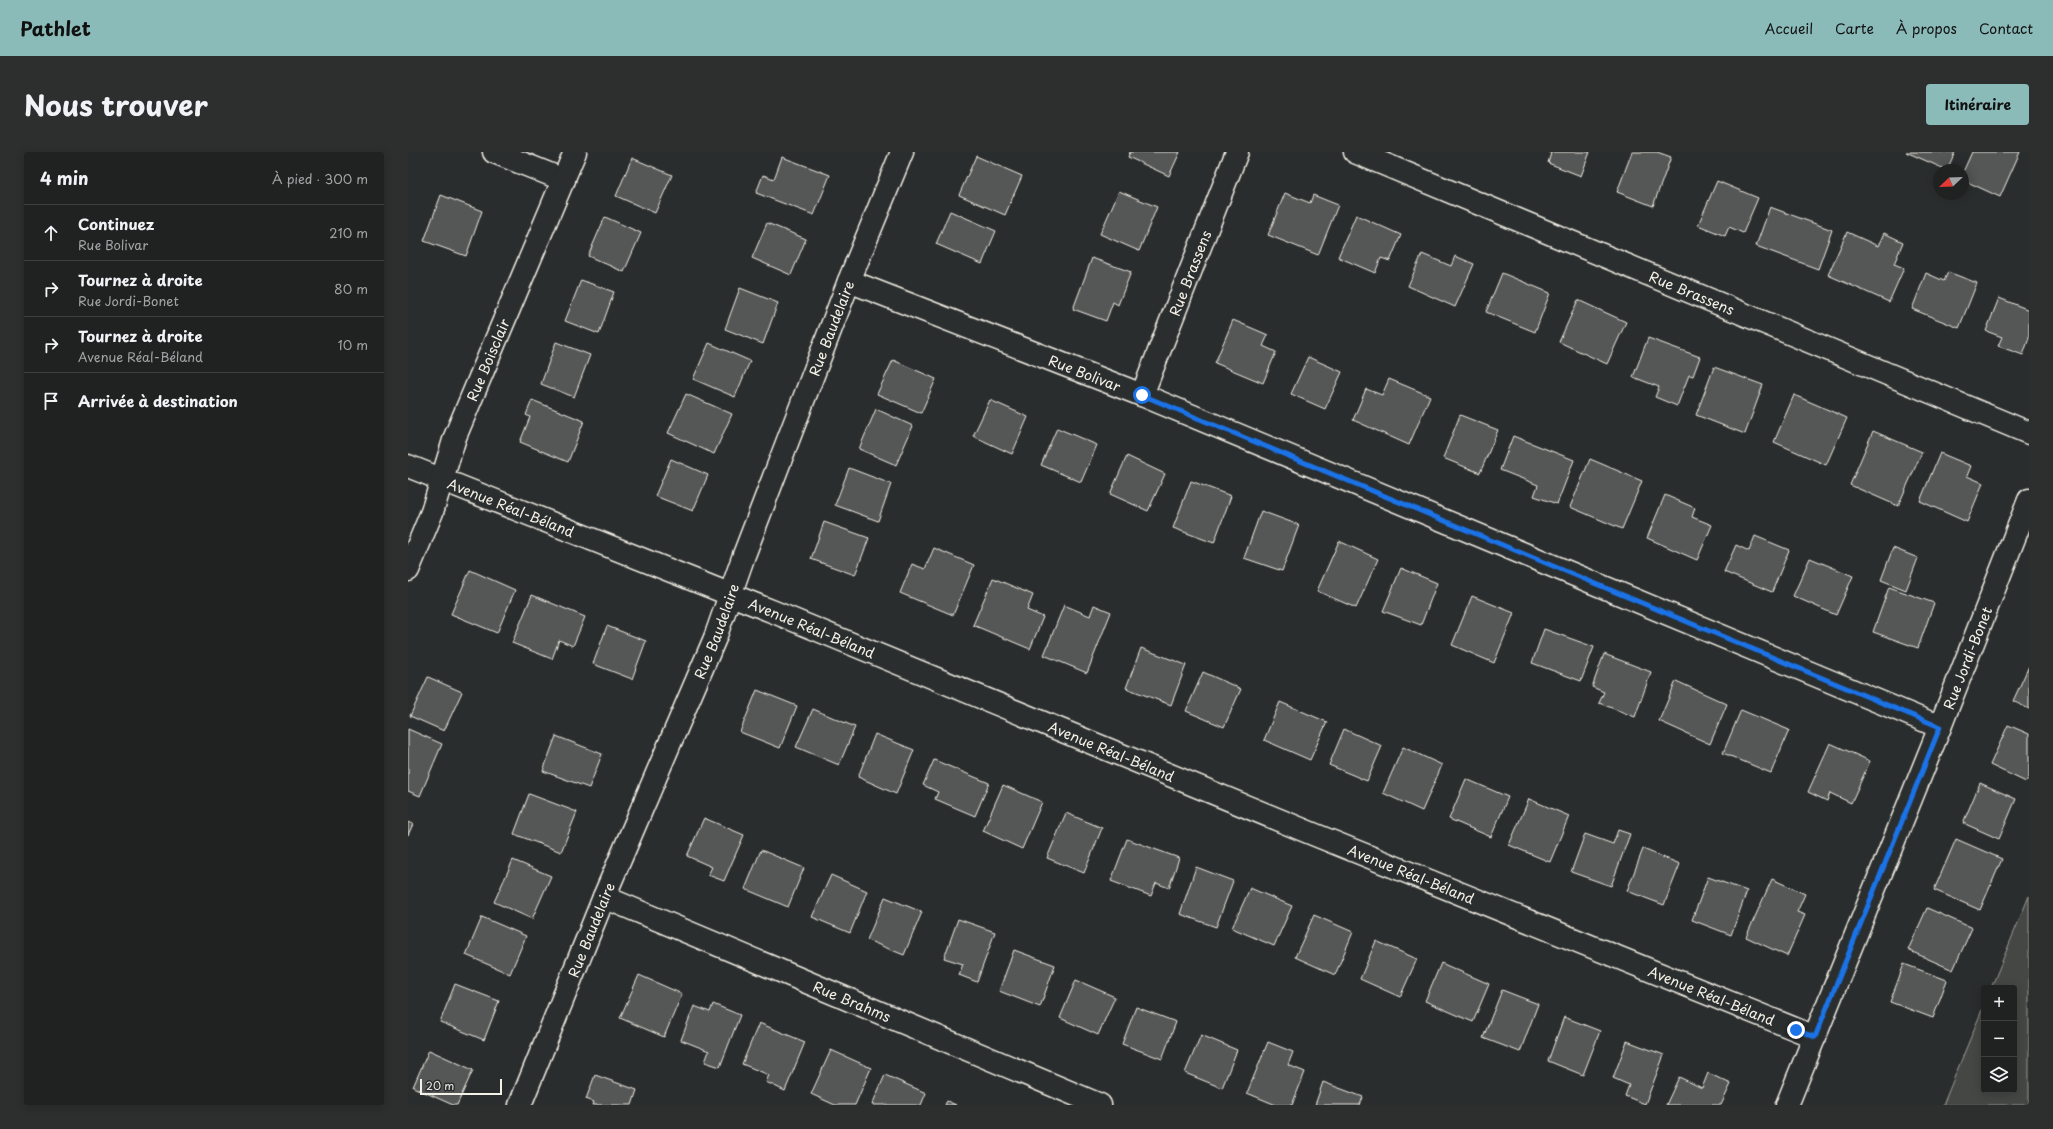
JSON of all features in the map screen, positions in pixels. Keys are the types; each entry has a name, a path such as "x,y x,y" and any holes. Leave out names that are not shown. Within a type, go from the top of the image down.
{"street":[{"path":"494,152 564,180"},
{"name":"Rue Boisclair","path":"408,570 432,512 455,437 575,152"},
{"name":"Rue Baudelaire","path":"520,1105 604,897 715,638 849,281 902,152"},
{"name":"Rue Brassens","path":"1142,395 1237,152"},
{"name":"Rue Brassens","path":"1355,152 2029,433"},
{"name":"Rue Bolivar","path":"849,281 1142,395 1940,727"},
{"name":"Avenue Réal-Béland","path":"408,466 730,595 1306,831 1815,1037"},
{"name":"Rue Jordi-Bonet","path":"1787,1105 1940,727 2029,500"},
{"name":"Rue Brahms","path":"604,897 1100,1105"}],"shaded area":[{"path":"2029,896 2029,1105 1943,1105 1981,1012 1981,1093 2017,1093 2017,985 1992,985"}],"building":[{"path":"1130,152 1180,152 1169,176 1128,157"},
{"path":"1548,152 1590,152 1581,176 1548,163 1551,153"},
{"path":"1632,152 1657,152 1671,157 1653,206 1617,192"},
{"path":"1906,152 1955,152 1950,164 1933,164"},
{"path":"1972,152 2020,152 2000,197 1969,183 1969,164 1967,164"},
{"path":"976,156 1022,176 1005,215 959,195"},
{"path":"782,157 830,175 814,215 756,193 763,175 774,179"},
{"path":"632,158 672,175 655,213 616,196"},
{"path":"1717,181 1758,198 1743,233 1729,227 1725,236 1698,225"},
{"path":"1119,191 1157,207 1139,251 1100,234"},
{"path":"1285,193 1310,203 1313,195 1338,205 1318,255 1268,235"},
{"path":"441,195 482,211 466,256 424,241"},
{"path":"1770,207 1832,230 1818,269 1756,246"},
{"path":"950,211 996,231 982,264 936,244"},
{"path":"1356,215 1401,235 1390,261 1381,258 1375,273 1338,257"},
{"path":"605,217 641,233 624,272 588,256"},
{"path":"767,223 806,239 791,275 752,258"},
{"path":"1847,232 1878,246 1884,233 1903,242 1894,264 1904,268 1889,302 1828,275"},
{"path":"1422,254 1451,266 1455,256 1474,264 1455,307 1408,286"},
{"path":"1092,258 1131,272 1118,305 1113,302 1106,321 1073,309"},
{"path":"1948,272 1977,283 1959,328 1912,309 1926,273 1944,281"},
{"path":"1502,273 1550,293 1535,332 1486,312"},
{"path":"581,280 614,292 599,334 565,321"},
{"path":"740,288 778,303 763,344 725,329"},
{"path":"1999,298 2029,310 2029,338 2023,355 1998,346 2002,337 1986,331"},
{"path":"1578,300 1626,322 1607,364 1559,342"},
{"path":"1233,320 1268,335 1263,346 1276,352 1263,383 1215,363"},
{"path":"1648,338 1700,357 1693,376 1689,375 1677,406 1655,397 1659,387 1633,377"},
{"path":"556,342 590,355 574,397 541,384"},
{"path":"709,343 750,361 735,397 693,379"},
{"path":"1308,357 1342,372 1325,409 1291,394"},
{"path":"893,360 936,379 921,413 877,394"},
{"path":"1714,367 1763,385 1745,434 1696,415"},
{"path":"1389,379 1430,396 1409,445 1353,420 1366,389 1382,395"},
{"path":"686,394 732,414 714,454 668,433"},
{"path":"1794,395 1847,418 1826,465 1774,442"},
{"path":"532,400 584,421 568,462 520,442 530,417 526,415"},
{"path":"990,400 1028,417 1012,454 973,436"},
{"path":"876,409 913,426 896,465 859,449"},
{"path":"1460,415 1498,430 1480,473 1443,458"},
{"path":"1057,428 1097,445 1081,482 1041,465"},
{"path":"1873,431 1922,452 1898,506 1850,485"},
{"path":"1513,436 1574,460 1557,504 1534,496 1538,485 1500,470"},
{"path":"1940,453 1971,466 1967,476 1983,483 1967,522 1920,501"},
{"path":"1127,456 1165,474 1148,511 1110,494"},
{"path":"671,459 708,475 693,511 655,496"},
{"path":"1590,459 1642,481 1622,529 1570,507"},
{"path":"849,468 891,484 878,521 835,505"},
{"path":"1191,481 1231,496 1214,543 1173,528"},
{"path":"1665,495 1695,508 1692,517 1712,525 1697,560 1647,538"},
{"path":"1261,511 1299,525 1282,571 1244,558"},
{"path":"824,522 869,538 855,575 811,559"},
{"path":"1755,536 1789,550 1772,592 1724,572 1736,545 1749,551"},
{"path":"1339,541 1378,559 1356,608 1317,591"},
{"path":"934,548 974,565 953,615 900,593 912,564 925,569"},
{"path":"1893,548 1918,558 1906,590 1881,580"},
{"path":"1810,558 1853,576 1836,615 1793,596"},
{"path":"1401,568 1437,583 1421,625 1383,611"},
{"path":"470,570 515,590 497,633 451,614"},
{"path":"993,578 1033,595 1027,610 1043,617 1030,649 973,625"},
{"path":"1889,587 1934,603 1918,648 1873,632"},
{"path":"532,595 585,617 573,646 559,640 552,659 512,643"},
{"path":"1472,596 1514,613 1494,663 1452,645"},
{"path":"1064,605 1090,616 1094,605 1111,612 1087,673 1044,655"},
{"path":"607,626 646,641 632,679 593,664"},
{"path":"1544,629 1594,647 1581,681 1532,663"},
{"path":"1141,648 1186,665 1171,705 1126,688"},
{"path":"1604,654 1651,672 1635,717 1599,703 1604,692 1592,687"},
{"path":"2029,666 2029,709 2013,701"},
{"path":"1203,672 1241,689 1224,727 1186,711"},
{"path":"428,677 462,692 444,731 410,716"},
{"path":"1676,681 1727,704 1710,744 1659,721"},
{"path":"757,690 797,706 780,748 740,732"},
{"path":"1280,702 1327,722 1310,760 1264,740"},
{"path":"813,709 855,727 839,765 796,747"},
{"path":"1741,710 1789,730 1771,773 1723,753"},
{"path":"2008,725 2029,734 2029,776 2026,782 1990,765"},
{"path":"408,729 442,744 420,796 408,791"},
{"path":"1344,729 1382,746 1367,781 1329,765"},
{"path":"875,734 914,750 896,794 858,777"},
{"path":"556,736 602,754 589,788 543,771"},
{"path":"1830,743 1870,761 1851,803 1830,793 1827,801 1808,792"},
{"path":"1403,747 1442,765 1422,811 1383,793"},
{"path":"934,760 989,783 975,816 935,799 938,792 923,785"},
{"path":"1466,779 1508,797 1491,837 1449,819"},
{"path":"1980,783 2016,799 1999,839 1963,823"},
{"path":"1003,785 1042,802 1022,849 983,831"},
{"path":"529,794 577,812 561,852 514,834"},
{"path":"1529,799 1569,816 1550,862 1509,845"},
{"path":"1066,813 1102,828 1084,873 1047,858"},
{"path":"704,818 744,835 724,881 708,875 712,867 687,856"},
{"path":"408,822 413,824 408,835"},
{"path":"1618,830 1630,834 1611,886 1571,872 1585,834 1613,844"},
{"path":"1127,839 1179,858 1169,888 1156,883 1151,896 1111,881"},
{"path":"1956,839 2002,859 1980,910 1934,890"},
{"path":"1643,849 1680,864 1664,905 1627,891"},
{"path":"761,850 804,868 788,907 745,889"},
{"path":"513,860 551,876 532,919 494,902"},
{"path":"1196,867 1233,881 1216,927 1180,914"},
{"path":"831,875 867,891 850,933 812,917"},
{"path":"1708,877 1747,891 1731,935 1692,920"},
{"path":"1772,879 1805,894 1797,912 1805,915 1787,956 1746,937"},
{"path":"1250,888 1292,906 1274,946 1232,928"},
{"path":"885,897 922,912 904,955 867,940"},
{"path":"1927,908 1972,928 1953,970 1908,950"},
{"path":"1314,915 1353,932 1335,975 1295,957"},
{"path":"482,917 526,936 510,974 466,955"},
{"path":"958,919 995,932 977,982 959,975 963,964 944,958"},
{"path":"1376,941 1417,959 1400,997 1360,979"},
{"path":"1014,950 1055,965 1040,1007 999,991"},
{"path":"1441,963 1489,984 1473,1022 1425,1001"},
{"path":"1904,964 1947,980 1933,1018 1890,1002"},
{"path":"639,975 682,994 664,1037 620,1018"},
{"path":"1076,980 1115,997 1098,1035 1060,1018"},
{"path":"455,984 499,1001 484,1040 440,1022"},
{"path":"1502,990 1538,1004 1520,1052 1483,1038"},
{"path":"713,1004 740,1015 720,1067 705,1062 709,1051 681,1040 694,1006 710,1012"},
{"path":"1136,1007 1176,1022 1162,1059 1122,1044"},
{"path":"1564,1017 1600,1031 1583,1075 1548,1061"},
{"path":"759,1023 805,1042 785,1091 766,1082 769,1075 742,1064"},
{"path":"1201,1035 1237,1050 1222,1088 1185,1073"},
{"path":"1627,1041 1664,1055 1645,1104 1625,1096 1629,1085 1613,1078"},
{"path":"1268,1042 1293,1052 1288,1065 1305,1072 1292,1105 1276,1105 1247,1093"},
{"path":"429,1050 473,1070 457,1105 453,1105 413,1087"},
{"path":"831,1050 871,1068 855,1105 835,1105 811,1094"},
{"path":"1708,1073 1731,1084 1721,1105 1666,1105 1679,1077 1702,1088"},
{"path":"595,1075 637,1090 632,1105 593,1105 594,1102 586,1099"},
{"path":"885,1075 926,1093 921,1105 872,1105"},
{"path":"1323,1082 1363,1097 1360,1105 1315,1105"},
{"path":"947,1101 956,1105 945,1105"}],"route":[{"path":"1142,395 1940,727 1815,1037 1796,1030"}]}
